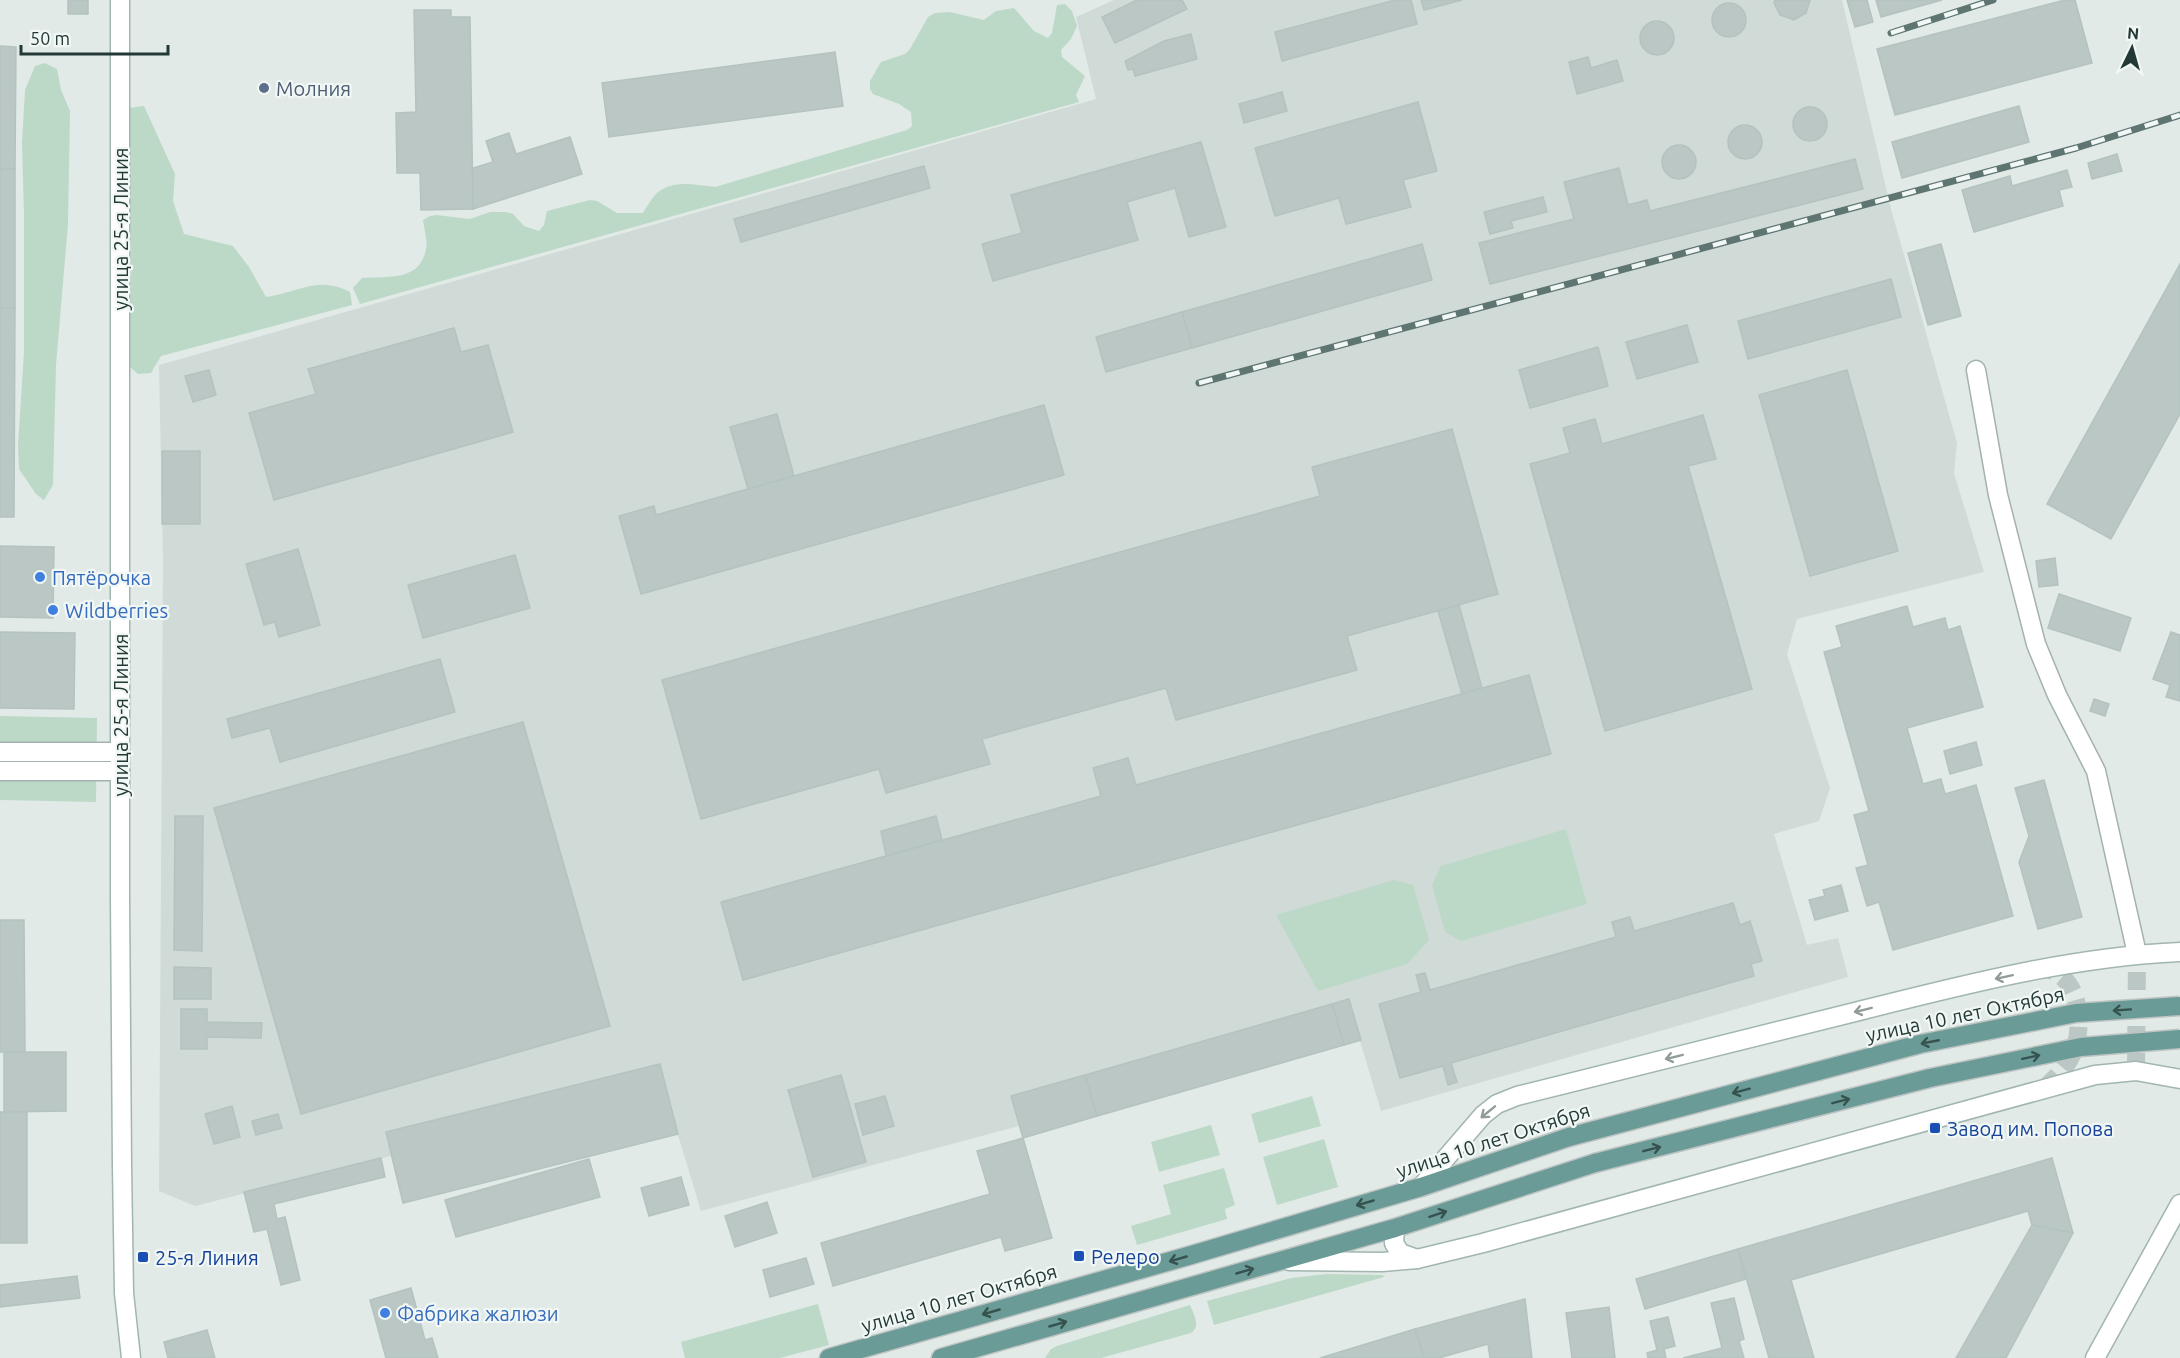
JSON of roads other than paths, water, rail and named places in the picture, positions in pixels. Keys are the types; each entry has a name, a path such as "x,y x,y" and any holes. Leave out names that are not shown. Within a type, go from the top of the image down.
{"main road":[{"name":"улица 25-я Линия","path":"120,0 120,771 123,1244 124,1293 131,1358"},
{"path":"1976,370 1998,495 2036,644 2057,696 2096,771 2137,954"},
{"path":"0,752 120,752"},
{"path":"0,771 120,771"},
{"path":"1421,1187 1483,1115 1497,1104 1517,1096 1961,986 2048,968 2137,954 2180,952"},
{"name":"улица 10 лет Октября","path":"829,1358 1421,1187 1569,1137 1920,1044 2076,1013 2180,1006"},
{"path":"941,1358 1395,1228 1595,1163 1930,1078 2081,1047 2180,1039"},
{"path":"1281,1261 1382,1263 1417,1259 1483,1244 2095,1075 2136,1071 2180,1079"},
{"path":"2095,1358 2180,1204"},
{"path":"1395,1228 1394,1243 1400,1253 1417,1259"}],"tunnel":[{"path":"2136,1071 2137,954"},
{"path":"2045,1088 2070,1060 2079,1028 2072,989 2063,978 2048,968"}],"railway":[{"path":"1891,33 1993,0"},
{"path":"1199,383 2076,148 2180,115"}],"place":[{"name":"Молния","path":"264,88"},
{"name":"Пятёрочка","path":"40,577"},
{"name":"Wildberries","path":"53,610"},
{"name":"Завод им. Попова","path":"1935,1128"},
{"name":"Релеро","path":"1079,1256"},
{"name":"25-я Линия","path":"143,1257"},
{"name":"Фабрика жалюзи","path":"385,1313"}]}
